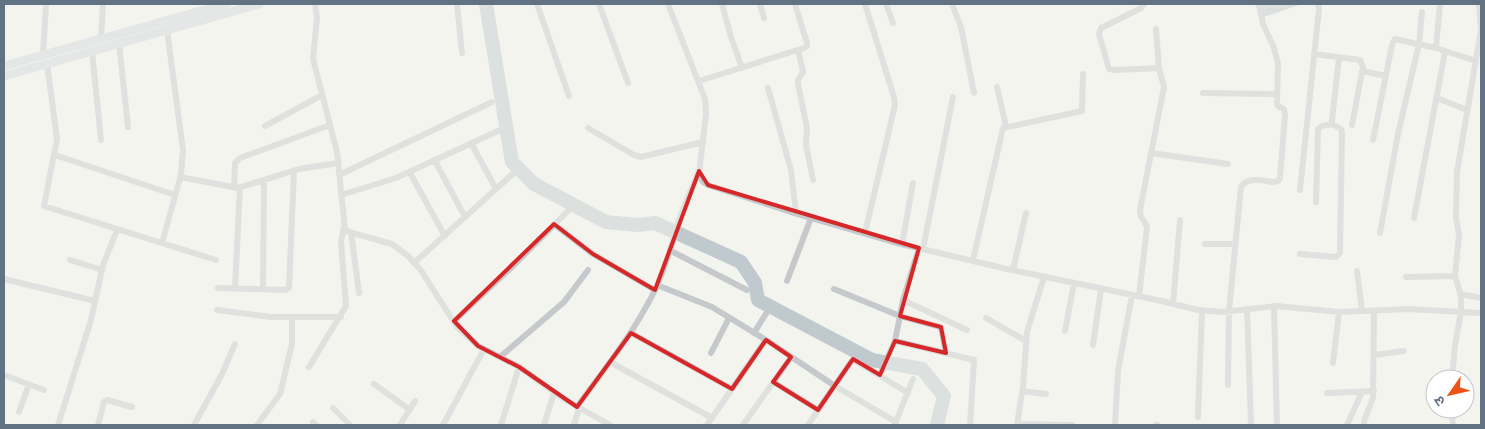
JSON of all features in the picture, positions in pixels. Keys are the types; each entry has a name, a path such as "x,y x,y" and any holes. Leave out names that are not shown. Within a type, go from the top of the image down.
{"main road":[{"path":"4,66 216,5 226,4"},
{"path":"4,76 259,4"}],"street":[{"path":"43,55 46,4"},
{"path":"101,38 103,4"},
{"path":"310,367 345,311 347,301 341,241 344,227 337,152 313,59 317,18 315,4"},
{"path":"457,4 462,53"},
{"path":"537,4 569,96"},
{"path":"600,4 628,83"},
{"path":"574,425 578,407 631,333 656,287 671,251 678,223 699,171 706,114 705,98 668,4"},
{"path":"722,4 730,37 742,68"},
{"path":"760,4 764,18"},
{"path":"699,81 807,46 795,4"},
{"path":"864,4 894,96 894,105 865,234"},
{"path":"886,4 893,23"},
{"path":"952,4 962,33 974,94"},
{"path":"1144,4 1141,8 1101,28 1099,34 1108,69 1160,68"},
{"path":"1228,385 1229,311 1242,184 1250,180 1274,182 1280,178 1286,112 1278,106 1279,70 1277,56 1263,24 1259,4"},
{"path":"1300,190 1318,4"},
{"path":"1436,48 1440,4"},
{"path":"1453,369 1454,345 1461,312 1460,294 1454,276 1459,235 1456,216 1457,172 1481,30 1479,4"},
{"path":"1380,233 1399,131 1419,44 1422,12"},
{"path":"1139,296 1147,224 1139,214 1164,87 1156,29"},
{"path":"162,243 180,177 183,150 167,30"},
{"path":"1373,140 1392,45 1395,39 1436,48 1476,61"},
{"path":"120,43 128,127"},
{"path":"798,50 803,72 798,80 798,84 807,128 806,145 813,180"},
{"path":"92,51 102,140"},
{"path":"1414,218 1445,52"},
{"path":"1314,54 1360,60 1363,65 1352,125"},
{"path":"1332,124 1339,58"},
{"path":"47,64 57,139 44,206 216,260"},
{"path":"1362,71 1386,76"},
{"path":"973,260 1001,131 1006,126 1082,111 1083,74"},
{"path":"997,87 1006,126"},
{"path":"768,88 790,170 796,213"},
{"path":"1203,93 1278,94"},
{"path":"265,126 322,95"},
{"path":"880,376 894,341 903,300 921,248 953,97"},
{"path":"1436,98 1466,110"},
{"path":"339,175 492,102"},
{"path":"1300,254 1336,257 1340,253 1342,132 1341,129 1332,124 1318,129 1316,202"},
{"path":"235,288 237,188 235,163 240,158 330,125"},
{"path":"588,128 634,155 641,157 703,142"},
{"path":"341,195 410,173 500,130"},
{"path":"471,144 496,189"},
{"path":"1151,153 1228,164"},
{"path":"55,155 175,195"},
{"path":"435,161 465,217"},
{"path":"180,177 237,188 294,171 338,163"},
{"path":"218,288 288,290 290,286 294,171"},
{"path":"414,263 516,171"},
{"path":"699,171 700,179 708,185 865,234 1044,277 1202,310 1229,311 1274,306 1339,312 1408,309 1481,313"},
{"path":"410,173 445,236"},
{"path":"263,289 264,180"},
{"path":"902,244 913,183"},
{"path":"454,321 568,211"},
{"path":"1013,270 1026,213"},
{"path":"787,281 811,218"},
{"path":"1173,304 1180,220"},
{"path":"554,224 593,254 656,287 707,305 766,340 895,424 913,378"},
{"path":"344,227 351,232 392,244 414,263 420,269 458,327 478,346 519,367 554,393 610,425"},
{"path":"58,425 91,320 102,270 118,230"},
{"path":"351,232 358,293"},
{"path":"1204,244 1235,244"},
{"path":"671,251 747,290"},
{"path":"70,260 102,270"},
{"path":"500,357 564,302 588,270"},
{"path":"1357,271 1362,311"},
{"path":"1406,277 1454,276"},
{"path":"1044,277 1027,332 1017,425 1072,425"},
{"path":"4,279 95,301"},
{"path":"1065,331 1074,283"},
{"path":"1093,345 1101,288"},
{"path":"834,289 900,316 941,327 946,352"},
{"path":"1460,294 1481,298"},
{"path":"1115,425 1117,378 1132,295"},
{"path":"903,300 967,330"},
{"path":"1274,306 1277,425"},
{"path":"1247,309 1251,425"},
{"path":"217,310 265,316 341,317"},
{"path":"1198,417 1202,310"},
{"path":"1364,425 1374,391 1374,311"},
{"path":"754,333 767,312"},
{"path":"1333,363 1339,312"},
{"path":"257,425 272,407 281,390 292,344 292,317"},
{"path":"711,354 729,318"},
{"path":"986,318 1026,341"},
{"path":"631,333 732,389"},
{"path":"707,425 766,340"},
{"path":"894,341 972,358 974,362 970,425"},
{"path":"194,425 222,374 235,344"},
{"path":"443,425 484,349"},
{"path":"1374,355 1404,351"},
{"path":"743,425 790,357"},
{"path":"808,425 854,360 908,392"},
{"path":"610,362 712,418"},
{"path":"501,425 519,367"},
{"path":"4,375 44,390"},
{"path":"773,382 818,410"},
{"path":"19,412 29,384"},
{"path":"374,384 410,410"},
{"path":"1022,391 1046,394"},
{"path":"1327,393 1374,391"},
{"path":"1347,425 1362,392"},
{"path":"544,425 554,393"},
{"path":"98,425 104,402 107,400 132,407"},
{"path":"400,425 415,401"},
{"path":"333,408 350,425"}],"highlighted area":[{"path":"699,171 708,185 919,248 900,316 941,327 946,353 895,341 880,375 853,359 818,410 773,382 791,357 766,340 732,389 631,333 577,407 519,367 478,346 454,321 554,224 593,254 655,290"}],"shaded area":[{"path":"1254,4 1302,4 1264,17"}],"waterway":[{"path":"486,4 512,162 534,184 606,222 638,225 655,223 741,262 755,283 758,300 872,360 922,369 944,396 937,425"}]}
